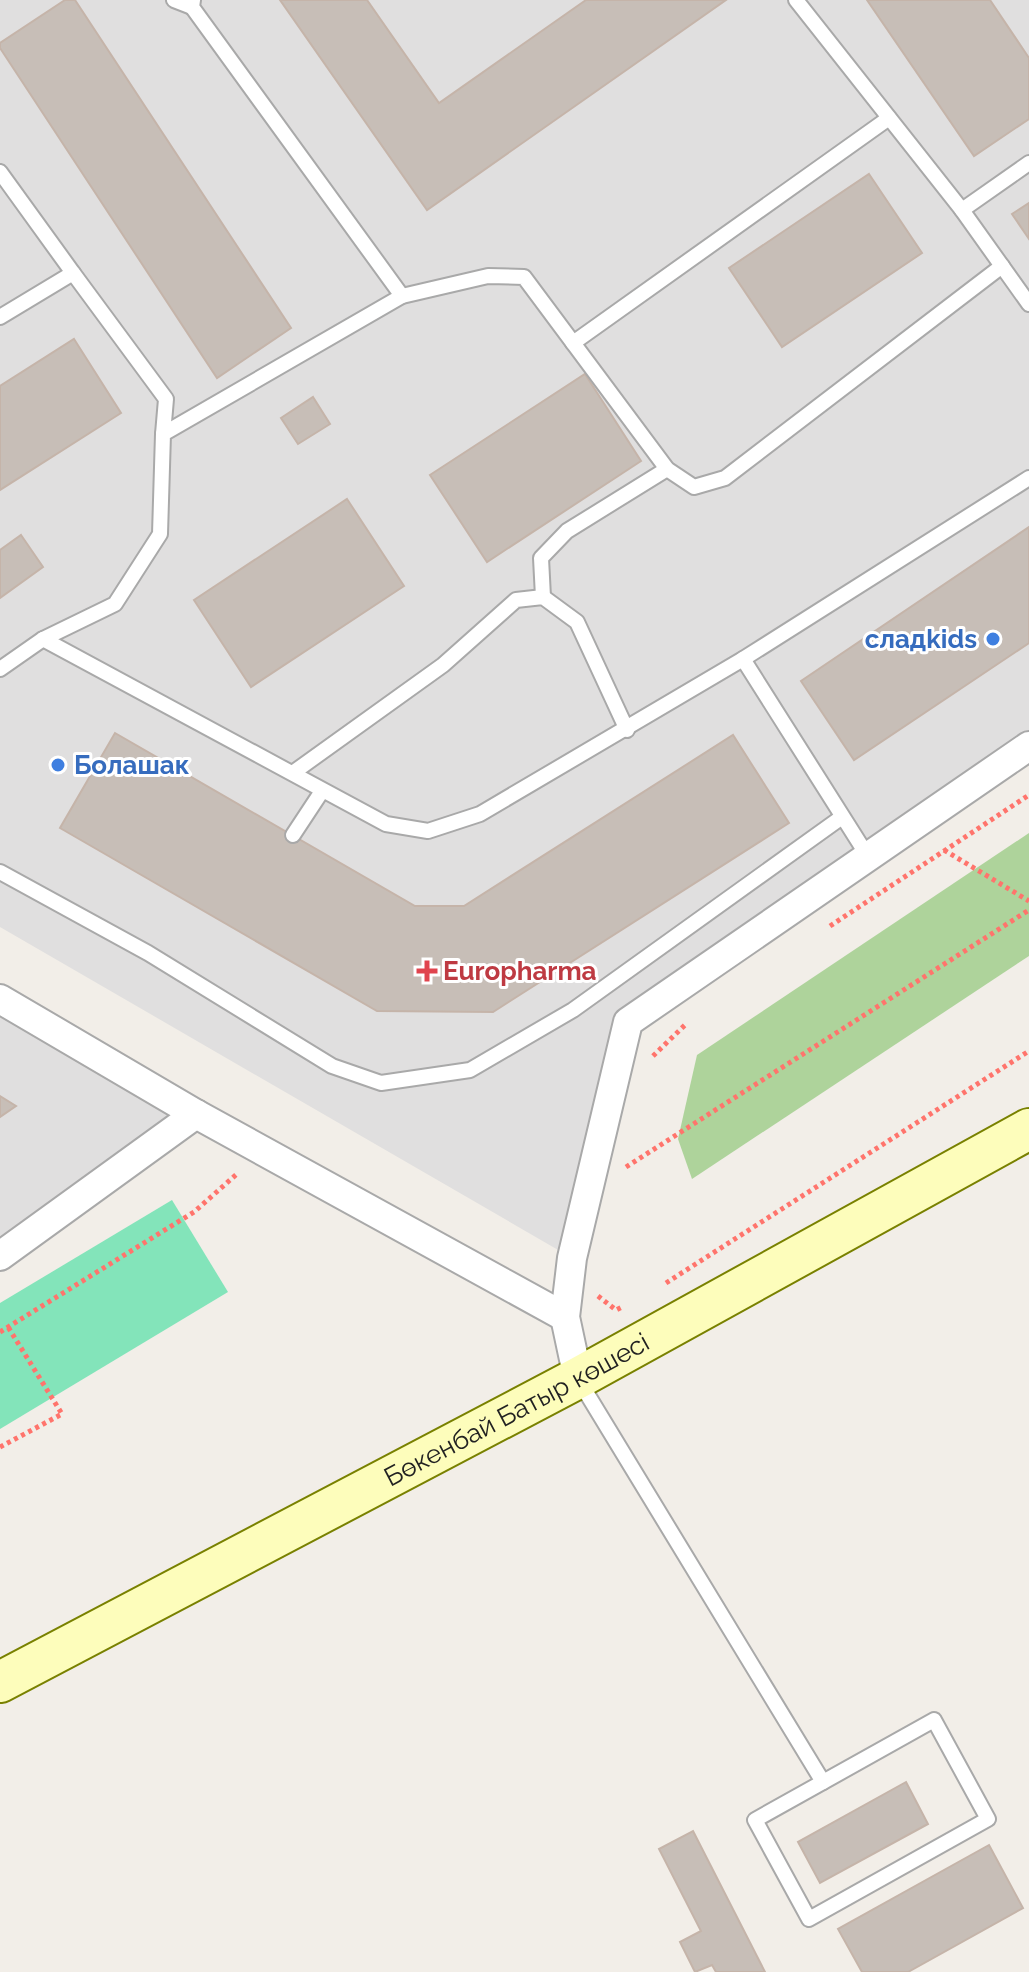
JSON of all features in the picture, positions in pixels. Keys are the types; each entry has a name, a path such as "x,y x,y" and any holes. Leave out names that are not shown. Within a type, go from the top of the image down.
{"main road":[{"name":"Бөкенбай Батыр көшесі","path":"0,1682 578,1378 1029,1129"}],"street":[{"path":"578,1378 565,1317 572,1258 628,1022 1029,746"},
{"path":"0,999 196,1114 565,1317"},
{"path":"0,1256 196,1114"}],"lane":[{"path":"174,0 193,3 402,296"},
{"path":"796,0 962,210 1029,304"},
{"path":"573,343 889,118"},
{"path":"962,210 1029,163"},
{"path":"0,172 166,399 160,534 115,604 43,639 0,669"},
{"path":"163,434 402,296 488,276 524,277 667,469 694,487 725,478 1002,266"},
{"path":"0,317 73,273"},
{"path":"543,597 541,558 549,549 567,531 667,469"},
{"path":"43,639 386,824 428,831 480,814 627,730 1029,478"},
{"path":"294,772 443,665 516,600 543,597 577,622 627,730"},
{"path":"743,659 867,855"},
{"path":"293,835 322,791"},
{"path":"0,872 148,953 332,1066 381,1083 470,1070 573,1010 842,817"},
{"path":"578,1378 823,1782"},
{"path":"934,1720 988,1819 809,1919 755,1820 823,1782 934,1720"}],"path":[{"path":"825,929 1029,795"},
{"path":"905,831 944,850 1029,901"},
{"path":"626,1167 1029,910"},
{"path":"651,1059 669,1038 697,1015"},
{"path":"657,1289 1029,1051"},
{"path":"0,1332 194,1212 262,1151"},
{"path":"622,1181 630,1152"},
{"path":"593,1292 616,1310 630,1304"},
{"path":"0,1447 62,1414 8,1327"}],"shaded area":[{"path":"0,0 1029,0 1029,744 628,1022 572,1258 0,927"},
{"path":"0,999 196,1114 0,1256"}],"green space":[{"path":"1029,833 1029,956 692,1179 678,1139 697,1055"},
{"path":"172,1200 228,1292 0,1429 0,1303"}],"building":[{"path":"65,0 75,0 291,328 217,378 0,48 0,43"},
{"path":"280,0 367,0 439,103 586,0 726,0 427,210"},
{"path":"867,0 990,0 1029,58 1029,119 974,156"},
{"path":"869,174 922,253 782,347 729,268"},
{"path":"1029,203 1029,239 1012,214"},
{"path":"74,339 121,413 0,490 0,386"},
{"path":"585,374 641,461 487,562 430,475"},
{"path":"313,397 330,424 298,444 281,418"},
{"path":"347,499 404,586 251,687 194,600"},
{"path":"1029,527 1029,643 854,760 801,681"},
{"path":"21,535 43,567 0,598 0,550"},
{"path":"115,733 415,906 464,906 733,735 789,823 493,1012 377,1011 60,828"},
{"path":"0,1096 16,1106 0,1117"},
{"path":"906,1782 928,1824 820,1883 798,1842"},
{"path":"693,1831 765,1972 716,1972 712,1965 695,1972 680,1942 701,1931 659,1849"},
{"path":"989,1845 1023,1908 908,1972 862,1972 838,1929"}],"place":[{"name":"сладkids","path":"993,639"},
{"name":"Болашак","path":"58,765"},
{"name":"Europharma","path":"427,971"}]}
